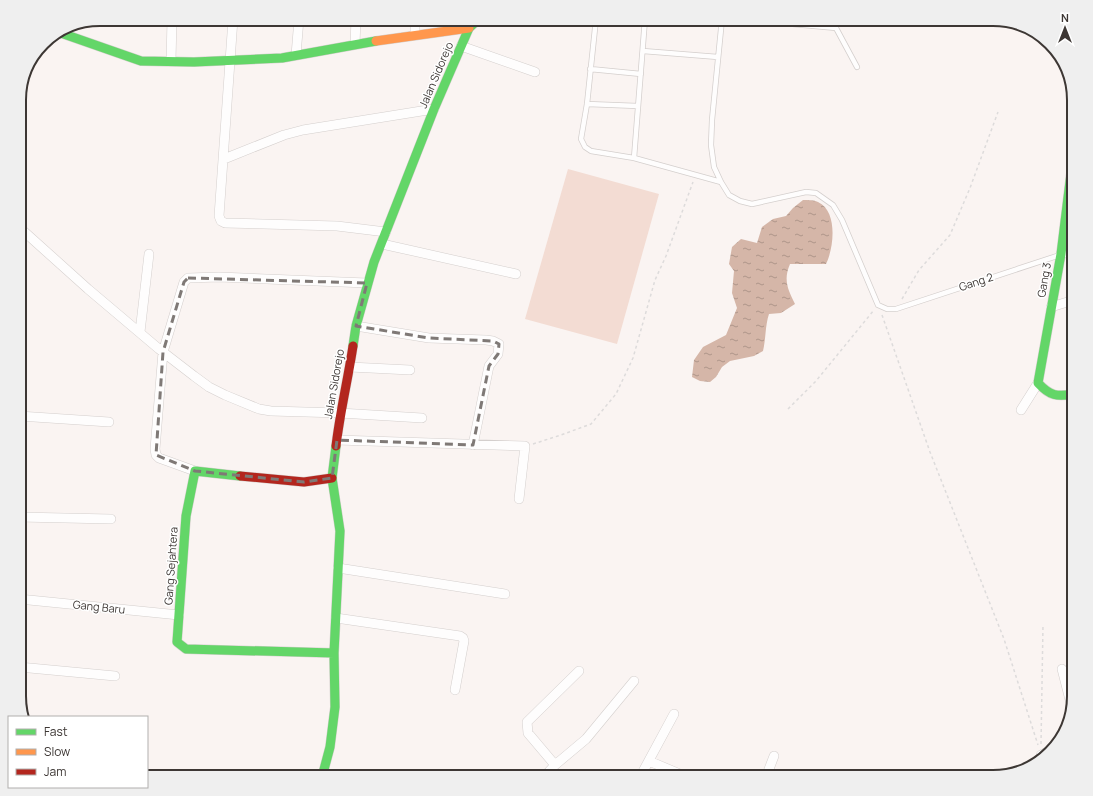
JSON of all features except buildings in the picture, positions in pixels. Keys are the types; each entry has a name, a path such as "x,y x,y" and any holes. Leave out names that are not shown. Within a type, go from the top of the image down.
{"street":[{"path":"171,60 172,26"},
{"path":"233,26 219,216 221,221 225,223 337,226 386,232"},
{"path":"296,55 298,26"},
{"path":"356,26 356,44"},
{"path":"415,26 415,35"},
{"name":"Jalan Sidorejo","path":"324,770 330,747 335,707 334,653 336,584 340,531 332,478 340,413 350,367 356,326 374,262 434,109 469,28 471,26"},
{"path":"66,35 141,61 171,60 194,62 231,59 282,58 356,44 469,28"},
{"path":"461,46 535,72"},
{"path":"224,159 284,135 303,130 434,109"},
{"name":"Gang 3","path":"1038,384 1061,254 1067,209"},
{"path":"26,233 88,289 163,352 209,387 259,409 285,412 340,413 422,418"},
{"path":"382,244 516,274"},
{"name":"Gang 2","path":"1061,254 1067,252"},
{"path":"140,332 149,254"},
{"path":"332,478 304,482 195,471 159,458 156,455 155,449 163,352 184,282 188,278 219,277 367,284"},
{"path":"1051,307 1067,302"},
{"path":"356,326 429,338 486,340 499,344 498,354 489,366 473,445"},
{"path":"350,367 410,370"},
{"path":"1021,410 1038,384 1050,395 1059,397 1067,395"},
{"path":"26,416 109,422"},
{"path":"337,440 525,446 519,499"},
{"name":"Gang Sejahtera","path":"195,471 192,479 186,516 177,642 186,649 334,653"},
{"path":"26,517 111,519"},
{"path":"338,568 505,594"},
{"name":"Gang Baru","path":"26,600 179,615"},
{"path":"336,618 460,636 464,641 455,690"},
{"path":"26,668 115,676"},
{"path":"1062,669 1067,688"},
{"path":"555,765 528,733 527,722 579,671"},
{"path":"550,770 586,739 634,681"},
{"path":"644,770 674,714"},
{"path":"769,770 774,756"},
{"path":"649,761 670,770"}],"lane":[{"path":"595,26 587,104 581,139 584,147 591,151 634,158 721,182"},
{"path":"634,158 645,26"},
{"path":"721,26 711,145 714,167 729,195 740,201 752,204 806,192 816,193 833,205 842,220 878,305 887,309 896,309"},
{"path":"814,26 836,28 857,67"},
{"path":"643,51 718,58"},
{"path":"590,69 641,74"},
{"path":"587,104 638,106"},
{"name":"Gang 2","path":"896,309 1061,254"}],"path":[{"path":"896,309 919,270 950,235 970,188 998,112"},
{"path":"525,446 592,424 616,394 632,358 655,280 666,256 695,175"},
{"path":"788,409 816,381 878,305"},
{"path":"878,305 930,452 1004,639 1040,753"},
{"path":"1041,753 1043,625"}],"highlighted area":[{"path":"188,278 367,283 356,326 429,338 493,341 499,344 498,354 489,366 473,445 337,440 332,478 304,482 195,471 156,455 163,352 184,282"}],"shaded area":[{"path":"568,169 659,194 617,344 525,319"}],"water":[{"path":"803,200 813,200 818,202 829,213 832,240 829,257 826,264 790,264 787,275 787,285 795,304 781,313 769,314 763,351 754,356 730,361 722,367 716,377 710,382 700,381 692,377 694,360 703,347 726,335 737,308 732,293 734,271 729,264 732,247 741,239 757,243 762,227 773,219 786,216"}],"traffic: fast":[{"path":"353,346 356,326 374,262 434,109 469,28 471,26"},
{"path":"66,35 141,61 194,62 282,58 376,41"},
{"path":"1067,205 1061,254 1038,383 1050,393 1058,395 1067,395"},
{"path":"324,770 330,747 335,707 334,653 340,531 332,478 336,446"},
{"path":"240,476 195,471 186,516 177,642 186,649 334,653"}],"traffic: slow":[{"path":"376,41 469,28"}],"traffic: jam":[{"path":"336,446 353,346"},
{"path":"240,476 304,482 332,478"}]}
